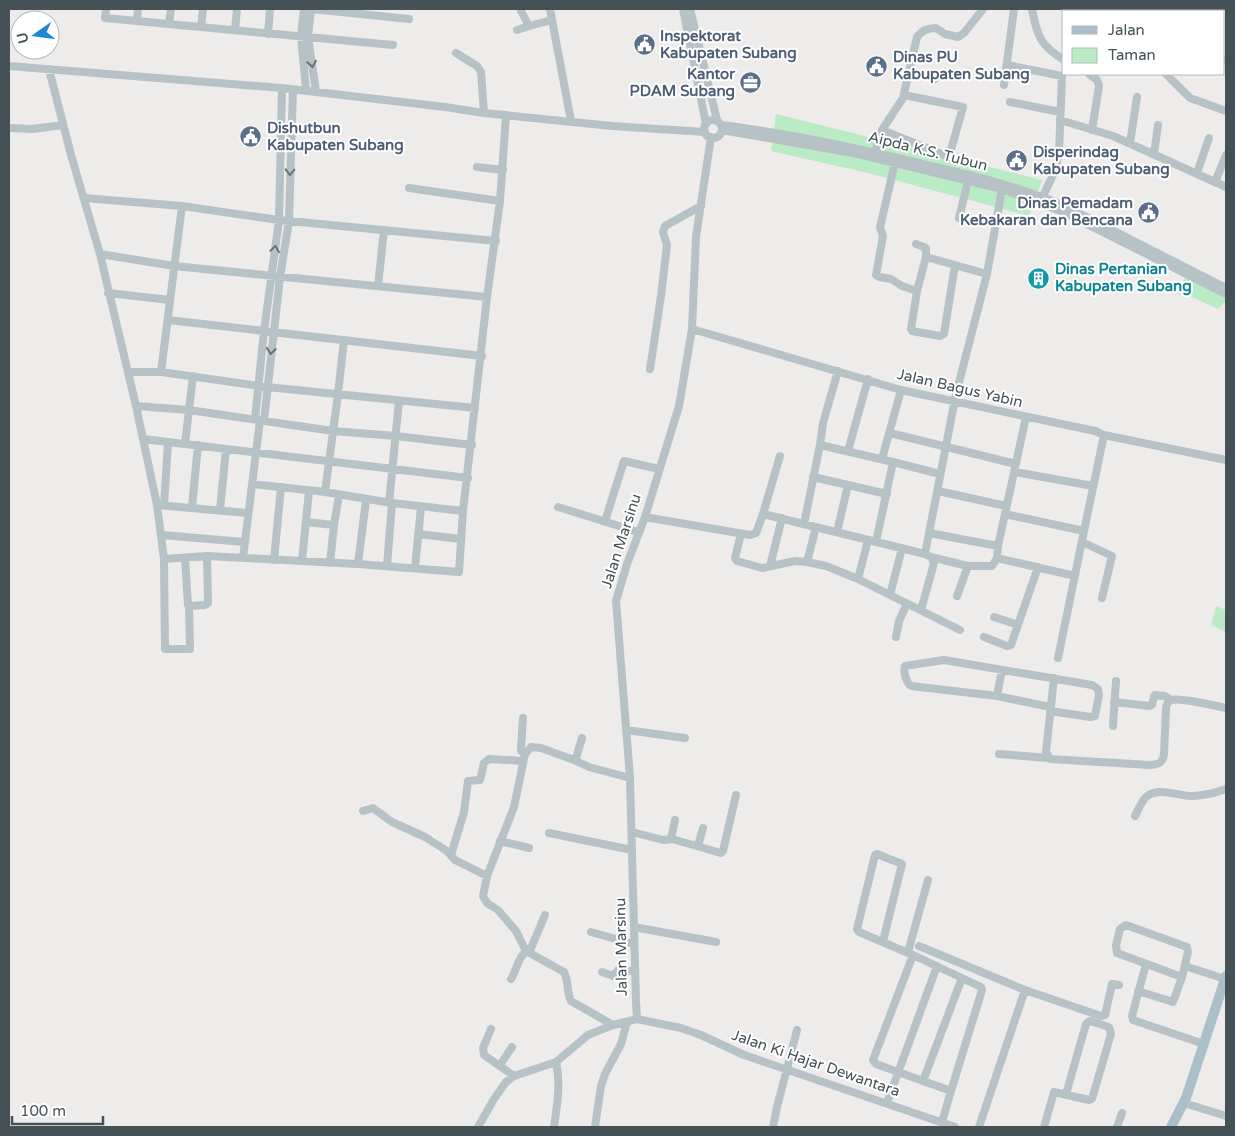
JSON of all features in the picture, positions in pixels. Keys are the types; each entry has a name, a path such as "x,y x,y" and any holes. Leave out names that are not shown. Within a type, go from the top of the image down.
{"main road":[{"path":"1171,1127 1184,1103 1226,978"}],"street":[{"path":"106,9 105,18 393,45"},
{"path":"137,21 138,9"},
{"path":"169,24 171,9"},
{"path":"201,27 203,9"},
{"path":"235,30 237,9"},
{"path":"268,34 270,9"},
{"path":"304,9 306,90"},
{"path":"316,91 304,37 312,9 391,13 409,19"},
{"path":"520,9 529,26"},
{"path":"550,9 571,121"},
{"name":"Jalan Marsinu","path":"637,1019 630,778 616,610 619,588 626,564 645,517 679,406 692,329 696,237 701,206 707,131 683,9"},
{"path":"9,66 316,91 484,113 707,131 718,137 720,125 690,9"},
{"path":"874,152 882,130 904,95 917,36 920,32 936,28 945,34 958,37 964,33 984,9"},
{"path":"1004,85 1014,9"},
{"path":"1032,9 1041,41 1051,53 1062,59"},
{"path":"517,30 552,20"},
{"path":"456,53 477,66 481,72 484,113"},
{"path":"1006,65 1062,71"},
{"path":"49,69 100,254 160,505 164,559 165,649 190,649 185,558"},
{"path":"909,71 935,79"},
{"path":"1043,196 1057,162 1063,75"},
{"path":"1089,75 1096,80 1099,86 1092,130"},
{"path":"1167,75 1190,98 1226,111"},
{"path":"260,420 258,385 279,220 282,88"},
{"path":"243,558 260,420 267,387 280,277 289,221 293,89"},
{"path":"882,130 949,157 963,107 904,95"},
{"path":"1130,143 1137,97"},
{"path":"1010,102 1060,116 1092,130 1113,136 1226,187"},
{"path":"164,559 207,556 358,564 459,572 463,511 496,241 506,115"},
{"path":"707,131 711,120 720,125"},
{"path":"9,128 32,129 63,125"},
{"name":"Aipda K.S. Tubun","path":"720,125 814,139 1003,183 1043,196 1226,288"},
{"name":"Aipda K.S. Tubun","path":"720,125 895,163 1002,189 1063,212 1226,294"},
{"path":"1154,154 1158,125"},
{"path":"1197,173 1209,138"},
{"path":"1215,182 1226,155"},
{"path":"895,163 880,227 883,236 876,273 878,277 891,279 902,286 917,291"},
{"path":"477,167 503,170"},
{"path":"959,218 968,181"},
{"path":"410,188 500,201"},
{"path":"921,610 934,563 928,555 928,533 955,402 987,274 1002,189"},
{"path":"84,198 182,206 279,220 496,241"},
{"path":"161,372 182,206"},
{"path":"650,369 667,245 663,228 701,206"},
{"path":"378,286 384,230"},
{"path":"916,244 926,248 926,256 917,291 912,330 943,335 955,265"},
{"path":"100,254 174,266 488,297"},
{"path":"926,256 987,274"},
{"path":"108,293 170,300"},
{"path":"168,320 482,356"},
{"name":"Jalan Bagus Yabin","path":"692,329 901,390 1226,460"},
{"path":"325,492 344,340"},
{"path":"128,372 161,372 267,387 475,408"},
{"path":"804,524 823,423 838,372"},
{"path":"185,444 193,376"},
{"path":"848,452 868,380"},
{"path":"882,459 901,390"},
{"path":"386,566 391,470 399,401"},
{"path":"136,406 189,410 334,431 472,445"},
{"path":"763,514 968,566 992,566 997,558 1026,417"},
{"path":"890,433 946,447 1015,468 1093,486"},
{"path":"1058,658 1104,435"},
{"path":"143,439 468,478"},
{"path":"160,505 168,442"},
{"path":"820,444 940,474"},
{"path":"192,507 198,445"},
{"path":"220,510 226,449"},
{"path":"645,517 750,536 756,533 780,456"},
{"path":"605,521 624,461 659,469"},
{"path":"858,579 887,494 893,462"},
{"path":"813,477 887,494"},
{"path":"252,484 463,511"},
{"path":"837,532 848,485"},
{"path":"274,560 281,487"},
{"path":"938,490 1084,531"},
{"path":"302,561 309,491"},
{"path":"330,563 339,495"},
{"path":"358,564 366,500"},
{"path":"160,505 248,513"},
{"path":"415,568 421,507"},
{"path":"558,507 638,532"},
{"path":"770,566 782,518"},
{"path":"306,522 334,525"},
{"path":"808,562 816,527"},
{"path":"928,533 998,546"},
{"path":"418,534 461,539"},
{"path":"741,534 736,560 762,568 795,561 826,566 858,579 960,630"},
{"path":"162,535 244,542"},
{"path":"1082,542 1112,556 1102,598"},
{"path":"890,596 902,548"},
{"path":"189,606 205,605 208,603 207,556"},
{"path":"997,558 1075,576"},
{"path":"957,596 968,566"},
{"path":"984,638 1010,646 1038,566"},
{"path":"896,637 899,621 907,604"},
{"path":"994,617 1018,625"},
{"path":"944,660 1054,678 1096,686 1099,695 1095,716 1090,717 1050,709 997,696 910,686 904,668 906,666 944,660"},
{"path":"997,696 1002,670"},
{"path":"1048,758 1046,752 1054,678"},
{"path":"1113,726 1116,681"},
{"path":"1114,702 1150,706 1155,695 1165,696 1172,700 1226,708"},
{"path":"999,754 1054,760 1159,764 1163,760 1164,754 1166,705 1172,700"},
{"path":"523,718 521,751 524,758"},
{"path":"626,730 685,738"},
{"path":"574,760 582,738"},
{"path":"613,1025 571,1000 568,995 567,977 564,972 527,952 516,931 498,910 484,899 483,888 514,807 524,758 531,747 541,748 589,767 630,778"},
{"path":"451,855 464,812 468,781 480,780 484,763 489,759 524,758"},
{"path":"1135,816 1146,798 1155,792 1189,796 1205,795 1226,789"},
{"path":"632,832 663,840 671,838 720,853 722,852 736,795"},
{"path":"363,811 373,808 392,822 425,837 451,855 455,860 487,876"},
{"path":"671,838 676,820"},
{"path":"698,846 704,828"},
{"path":"549,833 632,850"},
{"path":"500,841 529,848"},
{"path":"883,941 902,864 877,854 875,855 857,929 859,932 910,953 981,987 982,990 942,1122"},
{"path":"928,880 910,953 874,1058 876,1064 951,1090"},
{"path":"511,978 515,973 516,964 527,952 545,915"},
{"path":"1138,991 1172,1002 1182,977 1188,951 1186,947 1129,926 1123,926 1120,929 1116,952 1182,977"},
{"path":"634,927 716,942"},
{"path":"591,932 634,944"},
{"path":"919,946 1025,990 1102,1016 1104,1015 1112,984 1119,985"},
{"path":"1146,964 1132,1016 1134,1021 1204,1044"},
{"path":"887,1103 937,966"},
{"path":"1185,966 1226,978"},
{"path":"602,972 613,976 619,969 635,972"},
{"path":"923,1080 962,978"},
{"path":"979,1127 1025,990"},
{"path":"478,1127 506,1082 514,1076 556,1062 588,1035 613,1025 637,1019"},
{"name":"Jalan Ki Hajar Dewantara","path":"637,1019 701,1034 744,1055 955,1127"},
{"path":"595,1127 601,1086 605,1074 621,1044 627,1022"},
{"path":"1044,1127 1054,1092 1089,1100 1092,1099 1111,1034 1109,1027 1090,1022 1086,1024 1066,1094"},
{"path":"491,1029 483,1052 484,1055 514,1076"},
{"path":"773,1127 797,1030"},
{"path":"500,1066 512,1047"},
{"path":"554,1127 560,1076 556,1062"},
{"path":"1184,1103 1226,1116"},
{"path":"1117,1127 1122,1113"}],"green space":[{"path":"776,114 1042,180 1029,216 868,173 771,151"},
{"path":"1188,272 1226,292 1226,301 1218,309 1192,297 1177,294"},
{"path":"1216,606 1226,610 1226,632 1211,625"}],"place":[{"name":"Inspektorat Kabupaten Subang","path":"644,45"},
{"name":"Dinas PU Kabupaten Subang","path":"877,66"},
{"name":"Kantor PDAM Subang","path":"751,83"},
{"name":"Dishutbun Kabupaten Subang","path":"251,137"},
{"name":"Disperindag Kabupaten Subang","path":"1017,161"},
{"name":"Dinas Pemadam Kebakaran dan Bencana","path":"1149,212"},
{"name":"Dinas Pertanian Kabupaten Subang","path":"1039,278"}]}
